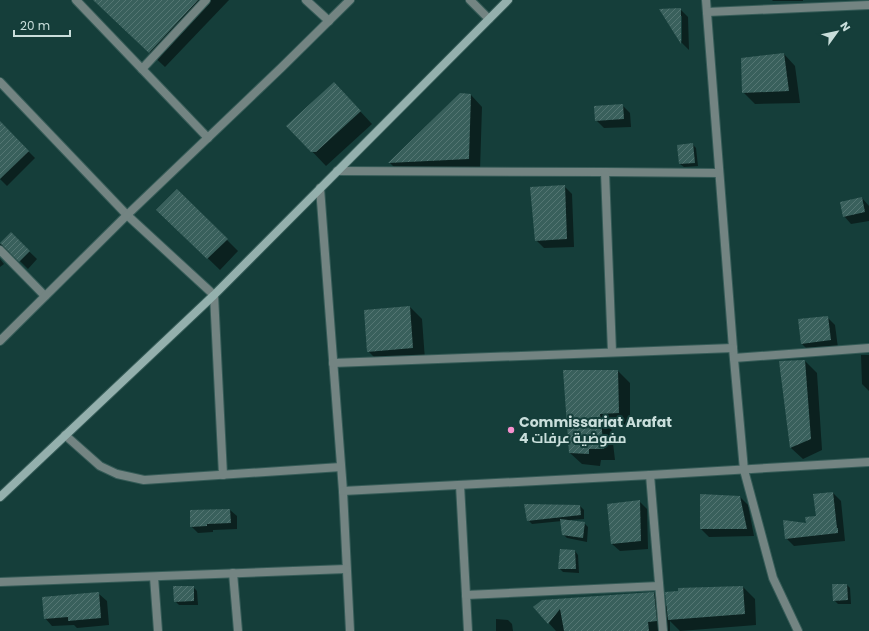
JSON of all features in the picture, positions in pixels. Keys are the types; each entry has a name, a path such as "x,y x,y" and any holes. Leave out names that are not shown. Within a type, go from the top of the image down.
{"street":[{"path":"76,0 208,138"},
{"path":"142,69 206,0"},
{"path":"306,0 329,21"},
{"path":"0,341 127,215 350,0"},
{"path":"470,0 489,19"},
{"path":"0,497 214,295 508,0"},
{"path":"706,0 744,470 773,578 798,631"},
{"path":"707,12 869,5"},
{"path":"0,82 127,215 214,295 223,475"},
{"path":"337,171 719,173"},
{"path":"604,172 612,352"},
{"path":"320,188 343,491 350,631"},
{"path":"0,250 45,296"},
{"path":"333,364 733,348"},
{"path":"734,358 869,348"},
{"path":"65,435 100,466 117,474 144,480 341,467"},
{"path":"343,491 869,462"},
{"path":"650,475 663,631"},
{"path":"460,485 468,631"},
{"path":"0,582 346,569"},
{"path":"233,573 238,631"},
{"path":"154,577 158,631"},
{"path":"466,595 659,586"}],"building":[{"path":"93,0 198,0 149,53"},
{"path":"681,8 681,44 659,9"},
{"path":"784,53 789,91 742,93 741,58"},
{"path":"334,82 361,111 316,152 311,152 286,126"},
{"path":"460,93 471,94 469,159 388,163"},
{"path":"623,104 624,119 595,121 594,106"},
{"path":"0,121 29,151 0,179"},
{"path":"693,143 695,163 679,164 677,145"},
{"path":"565,185 567,239 535,241 530,187"},
{"path":"177,189 228,239 207,259 156,210"},
{"path":"862,197 865,212 843,217 840,202"},
{"path":"11,232 30,251 19,262 0,243"},
{"path":"410,306 413,348 367,352 364,310"},
{"path":"828,316 831,340 801,344 798,319"},
{"path":"805,360 811,439 790,448 779,361"},
{"path":"563,370 618,370 619,413 600,414 604,449 589,449 589,454 569,453"},
{"path":"833,492 838,533 785,539 783,520 806,523 805,517 816,516 813,494"},
{"path":"700,494 740,496 747,529 700,529"},
{"path":"640,500 641,541 611,544 607,504"},
{"path":"524,504 580,505 581,515 527,521"},
{"path":"230,509 231,523 207,524 207,526 190,527 190,510"},
{"path":"560,519 585,522 583,538 562,535"},
{"path":"560,549 575,550 576,569 558,569"},
{"path":"832,584 847,584 848,600 833,601"},
{"path":"173,586 194,586 194,601 174,602"},
{"path":"743,586 745,614 668,620 665,592 678,591 678,588"},
{"path":"99,592 101,618 68,621 68,617 44,619 42,597"},
{"path":"654,592 657,621 648,622 649,631 564,631 560,609 548,624 533,607 542,600"}],"place":[{"name":"Commissariat Arafat 4 مفوضية عرفات","path":"511,430"}]}
